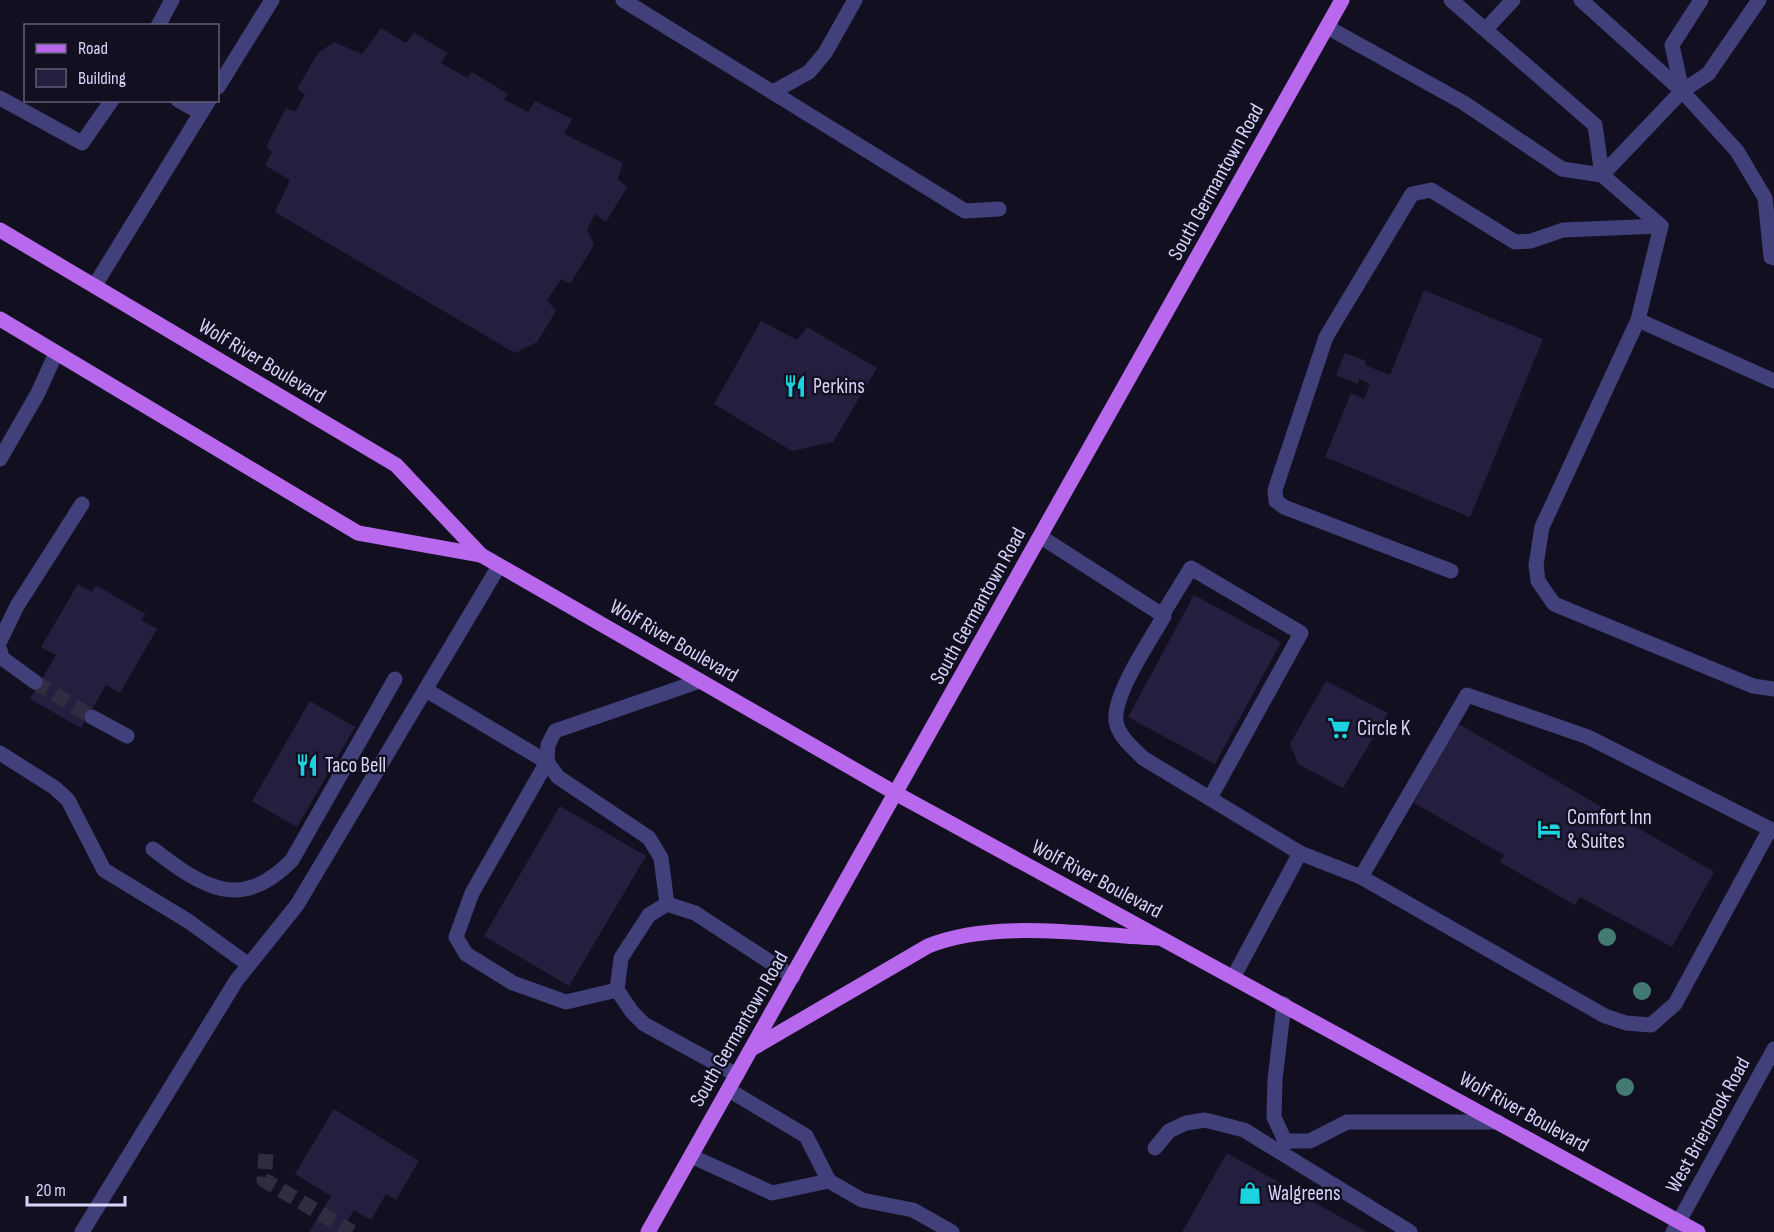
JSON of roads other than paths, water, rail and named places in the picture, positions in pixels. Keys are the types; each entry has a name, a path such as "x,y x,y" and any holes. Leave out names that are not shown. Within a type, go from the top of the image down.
{"main road":[{"name":"South Germantown Road","path":"648,1232 897,794 1342,0"},
{"name":"Wolf River Boulevard","path":"0,230 396,465 481,555 499,566 897,794 1498,1122 1676,1227 1698,1232"},
{"name":"Wolf River Boulevard","path":"0,319 358,533 481,555"},
{"path":"753,1048 928,946 956,936 984,931 1016,931 1164,939"}],"street":[{"path":"159,24 172,0"},
{"path":"219,85 272,0"},
{"path":"624,0 964,211 999,209"},
{"path":"773,92 809,72 825,53 855,0"},
{"path":"1451,0 1595,125 1602,175"},
{"path":"1486,29 1512,0"},
{"path":"1581,0 1682,92 1737,151 1765,198 1771,256 1774,258"},
{"path":"1682,92 1672,45 1701,0"},
{"path":"1602,175 1682,92 1708,74 1759,0"},
{"path":"1327,27 1464,103 1562,170 1602,175 1660,226"},
{"path":"0,98 82,143 111,102"},
{"path":"95,285 205,107 186,102"},
{"path":"1451,572 1284,507 1276,501 1275,490 1326,337 1412,194 1431,190 1515,242 1531,241 1563,230 1660,226"},
{"path":"1660,226 1638,320 1542,527 1536,565 1538,581 1554,604 1753,686 1774,689"},
{"path":"1638,320 1774,381"},
{"path":"0,459 38,393 56,353"},
{"path":"0,641 17,606 82,504"},
{"path":"1041,537 1162,615"},
{"path":"82,1232 207,1028 249,965 297,905 499,566"},
{"path":"1210,798 1301,633 1191,568 1162,615 1118,701 1116,722 1124,739 1143,758 1300,853 1361,877 1605,1016 1626,1023 1651,1025 1675,1004 1772,830 1588,737 1467,695 1361,877"},
{"path":"0,650 2,658 35,682"},
{"path":"153,849 196,881 213,888 236,890 257,888 277,875 292,860 395,679"},
{"path":"618,990 566,1002 513,983 466,954 456,937 472,893 547,762 548,745 555,731 700,681"},
{"path":"426,690 547,762 558,777 649,838 661,858 667,904"},
{"path":"92,717 126,736"},
{"path":"0,753 55,788 68,800 104,870 188,921 249,965"},
{"path":"1234,976 1300,853"},
{"path":"667,904 695,914 793,976"},
{"path":"667,904 649,915 621,958 618,990 632,1012 644,1024 737,1075"},
{"path":"1283,1147 1274,1118 1275,1079 1284,1004"},
{"name":"West Brierbrook Road","path":"1676,1227 1774,1049"},
{"path":"729,1090 806,1136 829,1181 862,1200 913,1210 952,1232"},
{"path":"1155,1148 1169,1131 1186,1123 1205,1120 1244,1130 1283,1147 1410,1232"},
{"path":"1283,1147 1310,1141 1347,1122 1498,1122"},
{"path":"691,1156 772,1193 829,1181"}],"tunnel":[{"path":"35,682 92,717"},
{"path":"266,1154 264,1180 352,1232"}],"place":[{"name":"Perkins","path":"795,386"},
{"name":"Circle K","path":"1339,728"},
{"name":"Taco Bell","path":"307,765"},
{"name":"Comfort Inn & Suites","path":"1549,829"},
{"name":"Walgreens","path":"1250,1193"}]}
